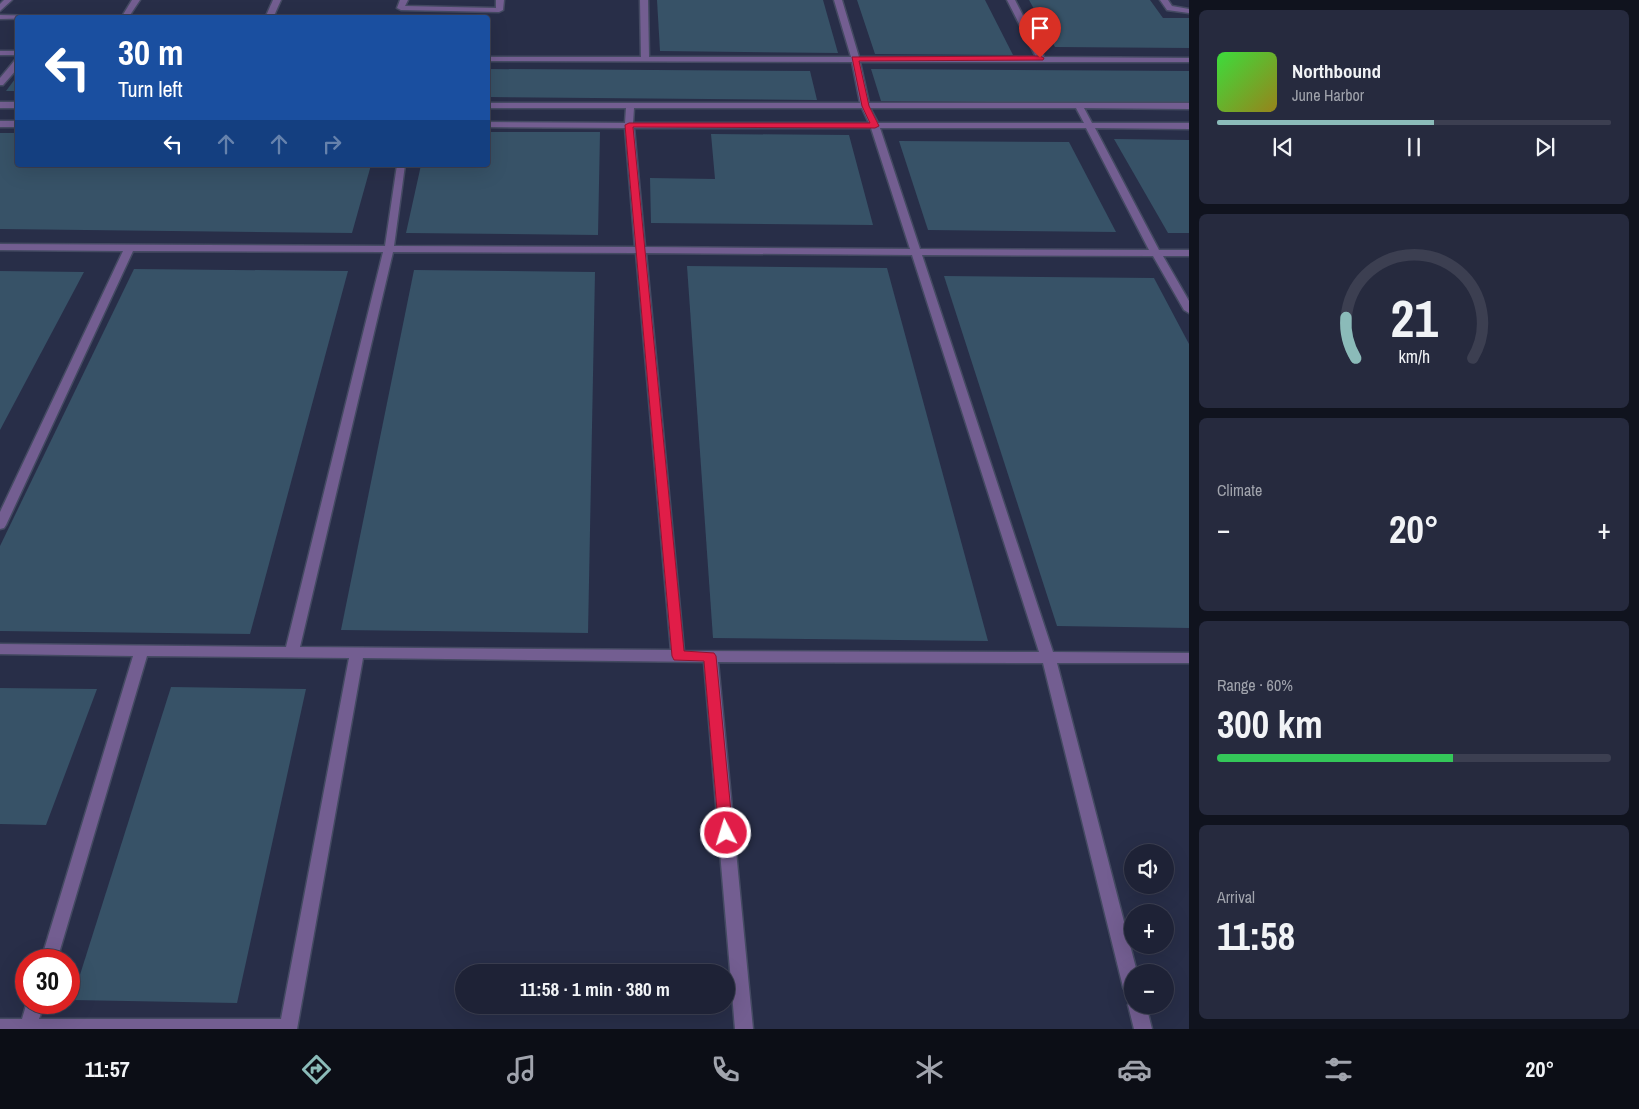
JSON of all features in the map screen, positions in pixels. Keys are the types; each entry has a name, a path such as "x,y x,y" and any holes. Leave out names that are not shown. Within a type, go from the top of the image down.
{"street":[{"path":"0,9 8,0"},
{"path":"126,15 136,0"},
{"path":"270,15 277,0"},
{"path":"404,0 401,8 499,10 500,0"},
{"path":"644,0 645,59"},
{"path":"838,0 855,58 866,106 875,126 917,252 1048,657 1126,964"},
{"path":"1011,0 1040,58"},
{"path":"1164,0 1170,8 1189,11"},
{"path":"0,17 15,17"},
{"path":"0,53 15,53"},
{"path":"490,59 1040,58 1189,60"},
{"path":"0,83 15,66"},
{"path":"0,105 15,105"},
{"path":"490,105 1189,106"},
{"path":"630,105 629,125 678,656"},
{"path":"1078,106 1156,253 1189,310"},
{"path":"0,124 15,124"},
{"path":"490,125 1189,126"},
{"path":"292,652 389,249 401,167"},
{"path":"0,247 1189,253"},
{"path":"0,525 130,248"},
{"path":"0,649 678,656 1189,658"},
{"path":"52,949 142,650"},
{"path":"0,1028 288,1028 357,653"},
{"path":"710,656 744,1029"},
{"path":"28,1028 32,1014"},
{"path":"1139,1014 1143,1029"}],"building":[{"path":"657,0 823,0 838,53 660,51"},
{"path":"857,0 985,0 1013,55 875,54"},
{"path":"1029,0 1150,0 1163,18 1189,18 1189,48 1055,47"},
{"path":"490,69 810,71 817,100 490,97"},
{"path":"871,69 1189,71 1189,104 881,101"},
{"path":"15,79 15,91 6,91"},
{"path":"490,132 600,132 598,235 406,233 421,167 490,167"},
{"path":"0,133 15,133 15,167 370,167 352,233 0,229"},
{"path":"711,134 849,135 873,225 651,223 650,178 715,179"},
{"path":"1114,139 1189,140 1189,233 1168,233"},
{"path":"899,141 1069,142 1116,232 928,230"},
{"path":"687,266 887,268 988,641 713,638"},
{"path":"134,269 348,271 250,634 0,631 0,546"},
{"path":"414,270 595,272 588,633 341,630"},
{"path":"0,271 84,272 0,430"},
{"path":"944,276 1154,278 1189,344 1189,628 1057,626"},
{"path":"171,687 306,689 237,1003 80,1000 80,975"},
{"path":"0,688 97,689 46,825 0,824"}],"route":[{"path":"726,833 710,656 678,656 629,125 875,126 866,106 855,58 1040,58"}]}
